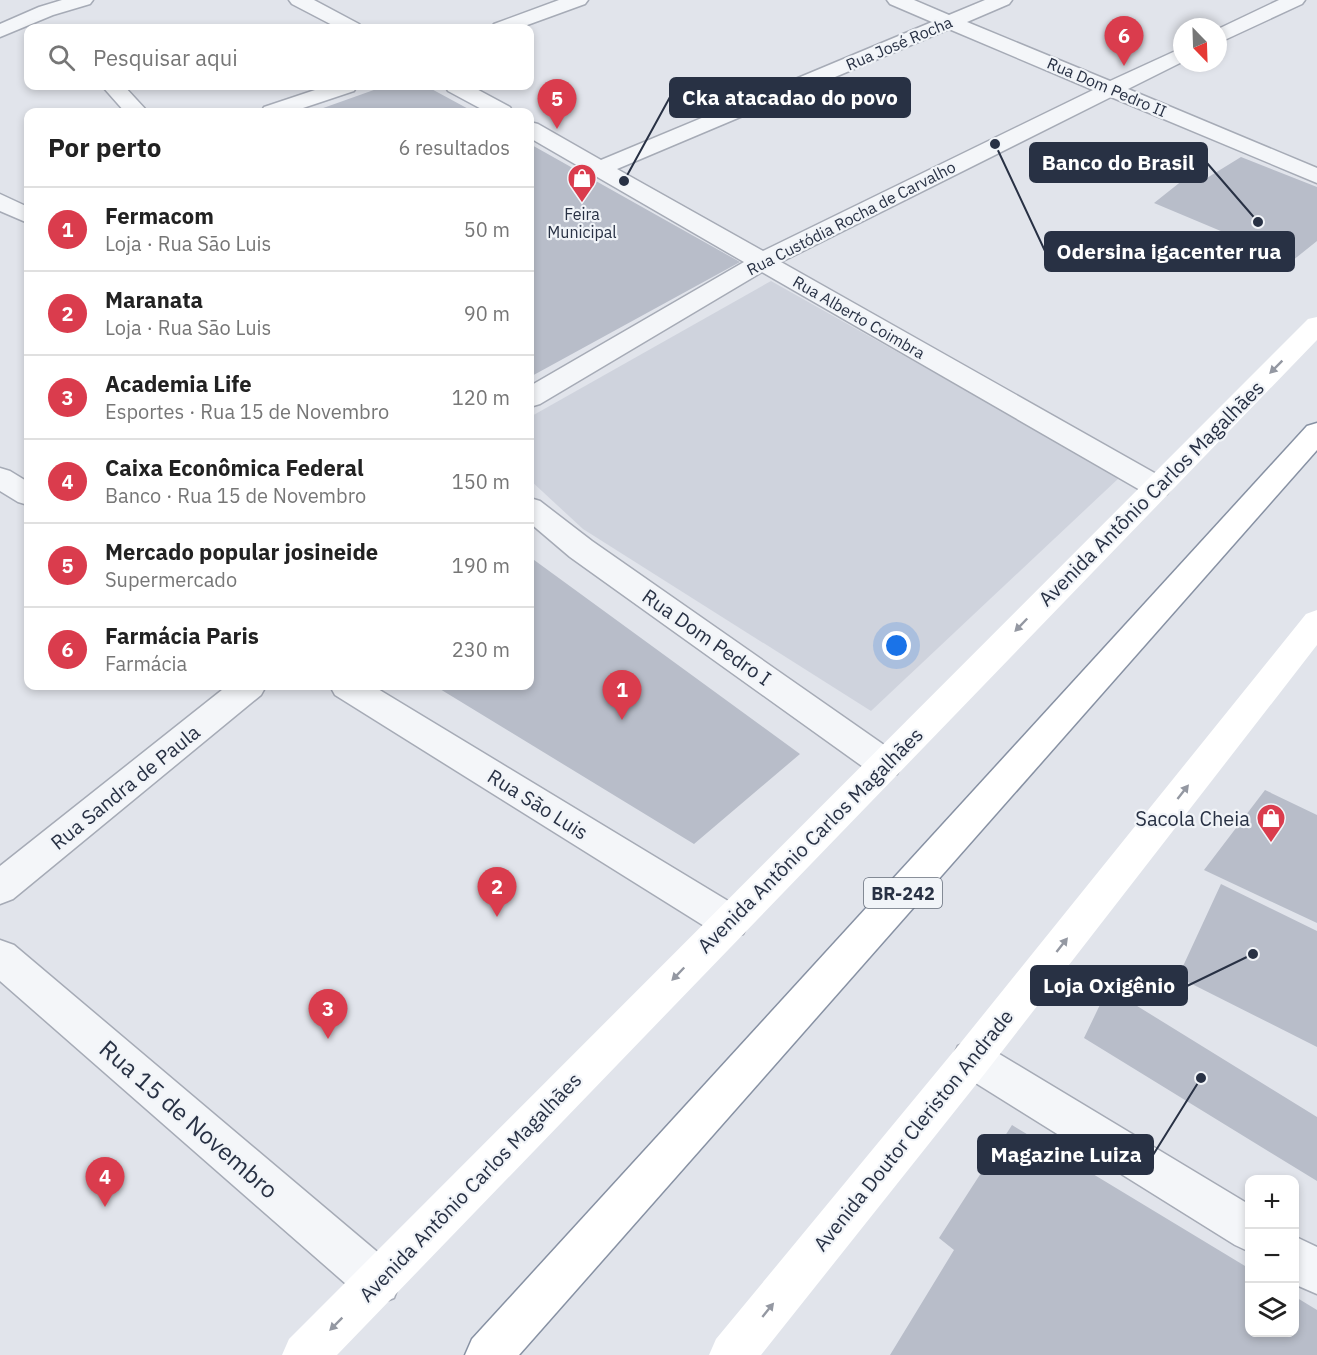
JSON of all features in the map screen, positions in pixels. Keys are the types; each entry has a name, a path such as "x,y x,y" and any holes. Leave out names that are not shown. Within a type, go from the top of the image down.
{"main road":[{"name":"Avenida Antônio Carlos Magalhães","path":"305,1355 1317,325"},
{"name":"BR-242","path":"488,1355 1317,432"},
{"name":"Avenida Doutor Cleriston Andrade","path":"732,1355 972,1059 1317,622"}],"street":[{"path":"0,31 26,19 40,6 83,0"},
{"path":"299,0 344,24"},
{"path":"512,24 578,0"},
{"name":"Rua Dom Pedro II","path":"897,0 1317,176"},
{"name":"Rua José Rocha","path":"598,169 1002,0"},
{"path":"1227,33 1295,0"},
{"path":"40,6 58,24"},
{"path":"0,7 26,19"},
{"name":"Rua Custódia Rocha de Carvalho","path":"534,396 761,262 1173,58"},
{"path":"116,90 133,108"},
{"path":"283,108 335,90"},
{"path":"463,90 495,108"},
{"name":"Rua Alberto Coimbra","path":"534,131 1157,487"},
{"path":"0,201 24,214"},
{"path":"0,478 24,493"},
{"name":"Rua Dom Pedro I","path":"534,511 581,549 885,764"},
{"name":"Rua Sandra de Paula","path":"0,888 244,690"},
{"name":"Rua São Luis","path":"353,690 730,922"},
{"name":"Rua 15 de Novembro","path":"0,957 378,1282"},
{"path":"972,1059 1248,1229"},
{"path":"1299,1261 1317,1272"}],"shaded area":[{"path":"771,281 1120,477 871,711 583,529 534,484 534,415"}],"building":[{"path":"374,90 433,90 467,108 323,108"},
{"name":"Feira Municipal","path":"534,146 740,262 534,375"},
{"path":"1241,157 1317,187 1317,241 1292,261 1154,203 1188,176 1202,181"},
{"path":"534,560 800,754 694,844 442,690 534,690"},
{"name":"Sacola Cheia","path":"1265,790 1317,815 1317,923 1204,870"},
{"path":"1221,884 1317,931 1317,1047 1178,977"},
{"path":"1108,988 1317,1117 1317,1181 1084,1038"},
{"path":"1012,1125 1245,1266 1245,1337 1299,1337 1299,1299 1317,1310 1317,1355 890,1355 954,1250 939,1238"}],"place":[{"name":"Farmácia Paris","path":"1124,66"},
{"name":"Mercado popular josineide","path":"557,129"},
{"name":"Odersina igacenter rua","path":"995,144"},
{"name":"Cka atacadao do povo","path":"624,181"},
{"name":"Feira Municipal","path":"582,204"},
{"name":"Banco do Brasil","path":"1258,222"},
{"name":"Fermacom","path":"622,720"},
{"name":"Sacola Cheia","path":"1271,844"},
{"name":"Maranata","path":"497,917"},
{"name":"Loja Oxigênio","path":"1253,954"},
{"name":"Academia Life","path":"328,1039"},
{"name":"Magazine Luiza","path":"1201,1078"},
{"name":"Caixa Econômica Federal","path":"105,1207"}]}
